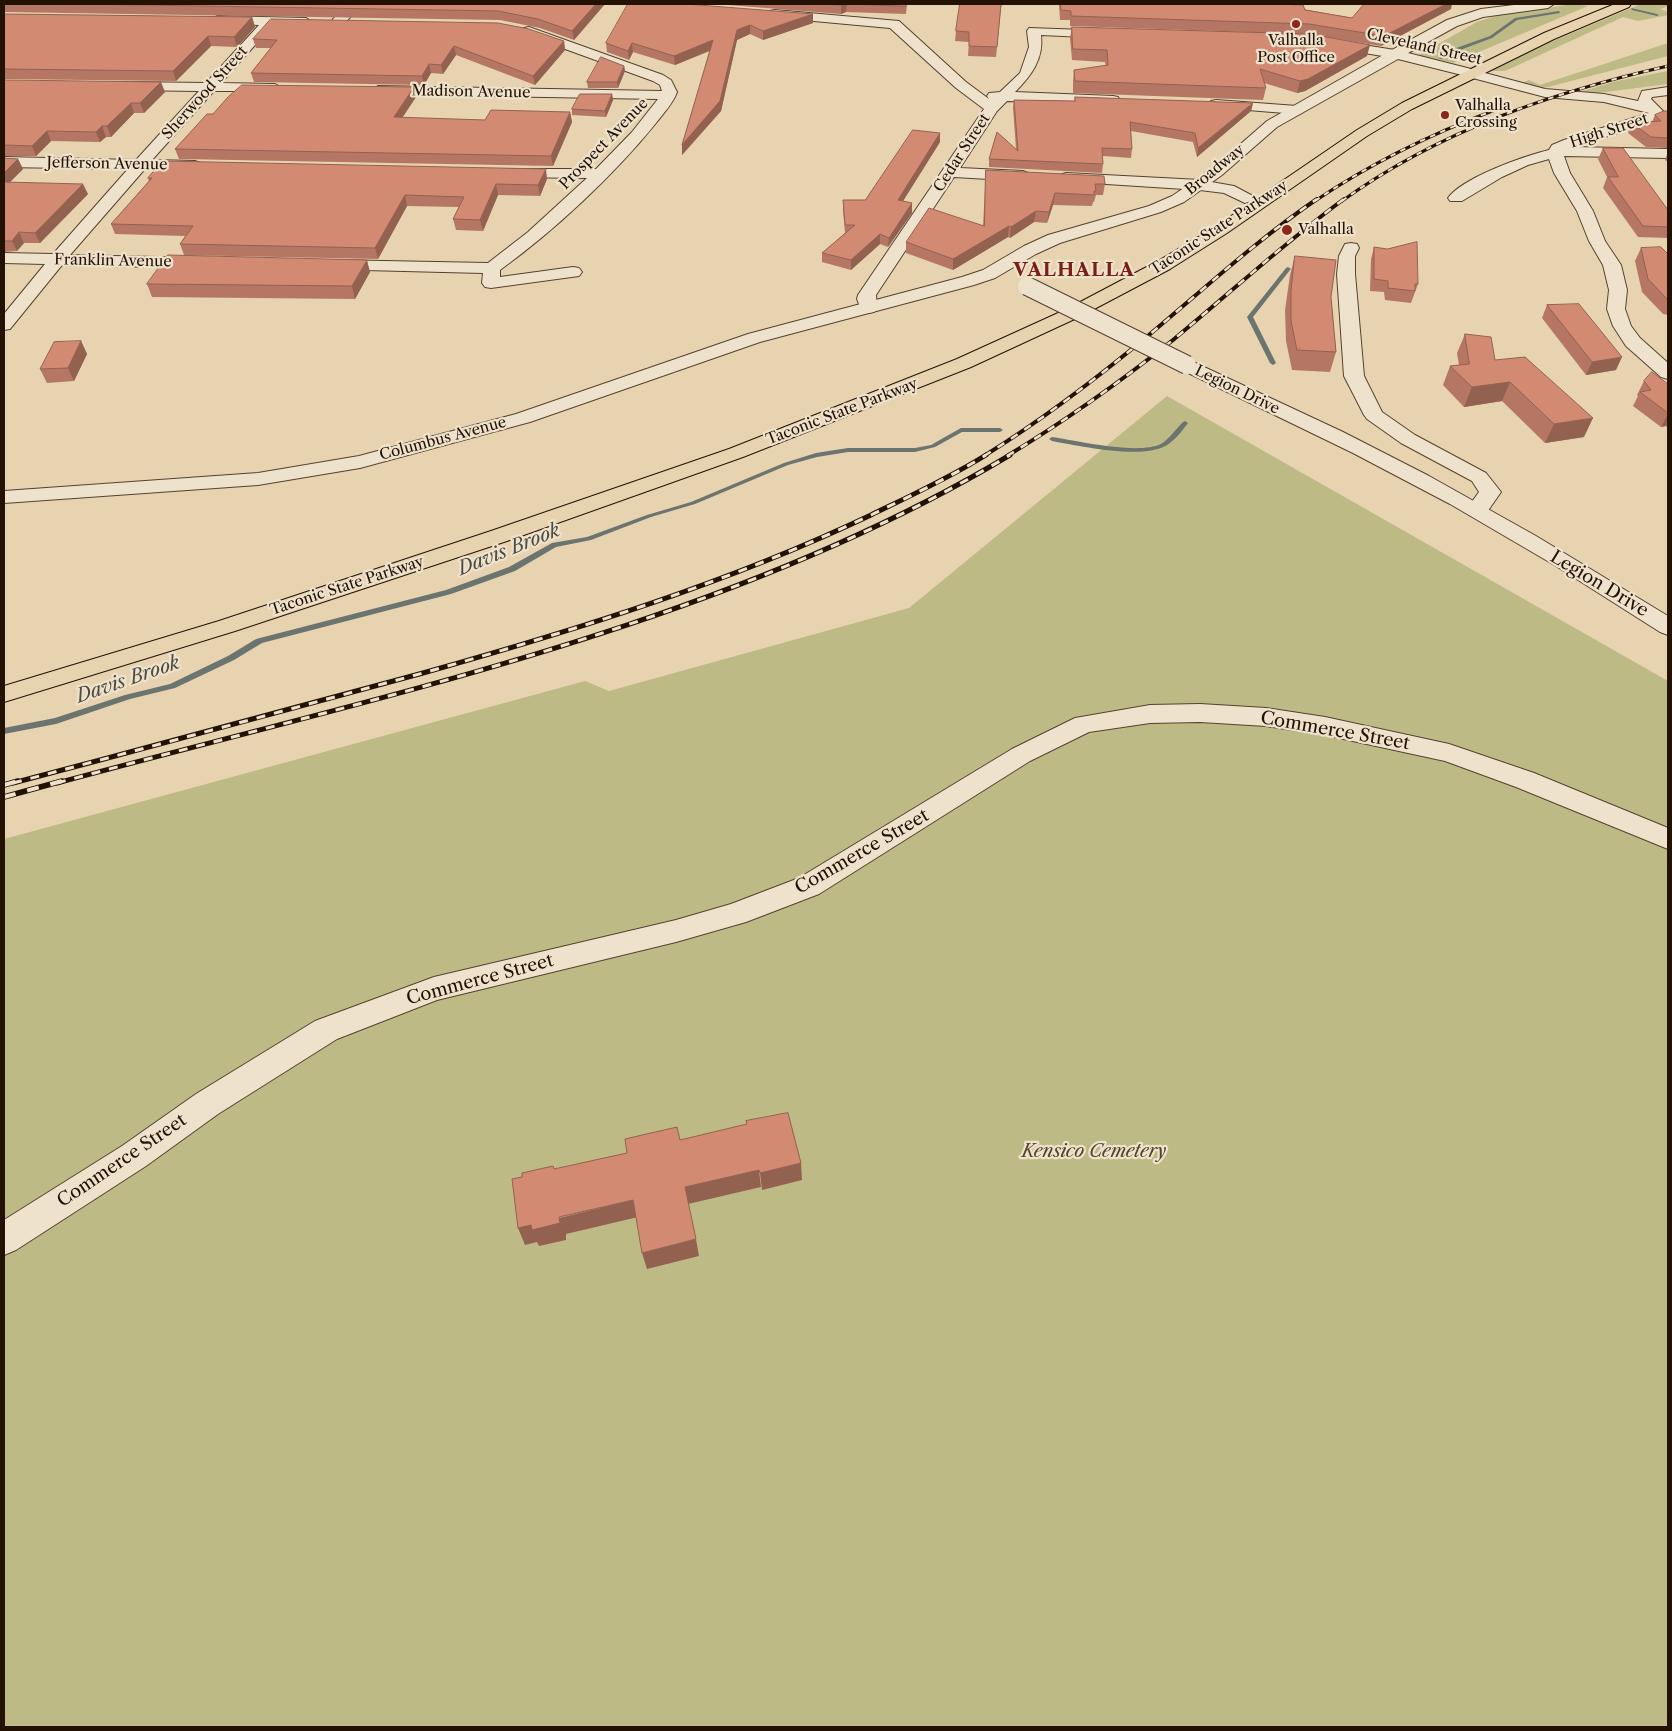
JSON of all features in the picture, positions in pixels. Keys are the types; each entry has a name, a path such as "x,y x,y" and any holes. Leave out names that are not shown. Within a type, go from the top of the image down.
{"highway":[{"name":"Taconic State Parkway","path":"4,677 316,581 662,465 853,394 983,341 1085,293 1172,245 1364,118 1455,69 1602,4"},
{"name":"Taconic State Parkway","path":"4,694 236,623 500,536 728,456 964,363 1073,313 1164,265 1222,230 1378,123 1470,73 1549,36 1625,4"}],"street":[{"path":"328,22 356,4"},
{"name":"Broadway","path":"868,308 955,285 996,270 1047,242 1086,228 1164,206 1200,185 1258,135 1297,110 1395,54 1465,18 1543,4"},
{"path":"766,14 894,24 962,85 997,102 1129,101"},
{"path":"201,20 357,22"},
{"name":"Sherwood Street","path":"4,325 57,260 140,165 270,21"},
{"name":"Prospect Avenue","path":"492,268 566,207 639,133 662,107 670,92 666,83 658,78 519,29"},
{"name":"Cedar Street","path":"868,308 867,295 949,172 997,102 1026,74 1036,47 1034,31 1122,34"},
{"name":"Cleveland Street","path":"1320,42 1395,54 1545,93 1604,98 1653,109"},
{"path":"112,86 290,89"},
{"name":"Madison Avenue","path":"360,90 669,95"},
{"path":"1653,109 1644,100 1647,94 1668,91"},
{"path":"1206,104 1297,110"},
{"name":"High Street","path":"1653,109 1657,114 1651,118 1569,143 1557,148 1555,153 1562,174 1585,211 1597,240 1612,265 1618,290 1616,309 1622,326 1633,342 1668,373"},
{"path":"1456,198 1505,167 1568,150 1668,154"},
{"name":"Jefferson Avenue","path":"4,162 210,166"},
{"path":"489,172 599,174"},
{"path":"949,172 1036,176"},
{"path":"1055,177 1200,185 1228,190 1245,198"},
{"path":"1351,248 1347,256 1346,274 1354,376 1374,415 1408,439 1479,477 1490,492 1477,510"},
{"name":"Franklin Avenue","path":"4,258 216,263"},
{"path":"314,265 492,268 491,283 573,272"},
{"name":"Legion Drive","path":"996,270 1385,461 1477,510 1668,627"},
{"name":"Columbus Avenue","path":"4,497 258,479 360,462 523,418 707,353 868,308"},
{"name":"Commerce Street","path":"4,1239 134,1156 207,1104 326,1030 434,989 727,917 809,886 1020,755 1084,724 1150,714 1200,713 1266,717 1325,726 1449,753 1526,780 1668,840"}],"green space":[{"path":"1574,4 1588,6 1453,63 1417,56 1477,22 1499,15"},
{"path":"1641,4 1668,4 1668,6 1660,9 1668,12 1668,15 1638,21 1623,17 1505,71 1493,71 1491,67"},
{"path":"1668,43 1668,56 1540,89 1520,84 1529,80 1540,85"},
{"path":"1668,71 1668,84 1598,93 1573,94 1617,81"},
{"name":"Kensico Cemetery","path":"1167,396 1668,681 1668,1727 4,1727 4,839 585,681 609,691 909,608"}],"building":[{"path":"81,4 596,4 572,31 538,19 498,11"},
{"path":"628,4 686,4 813,14 763,31 750,25 737,30 720,101 682,145 713,40 674,56 632,43 628,51 606,43"},
{"path":"852,4 907,4 906,6"},
{"path":"960,4 1001,4 997,47 969,46 969,32 956,31"},
{"path":"1061,4 1303,5 1305,10 1352,18 1364,4 1446,4 1384,36 1309,24 1071,16 1071,11 1061,10"},
{"path":"4,14 252,17 234,37 208,36 173,71 4,69"},
{"path":"271,19 498,23 529,29 564,41 533,76 454,46 441,65 429,64 422,76 251,73 277,40 253,39"},
{"path":"1072,27 1310,34 1370,45 1308,79 1300,81 1260,69 1266,88 1075,81 1074,70 1108,65 1107,50 1073,49"},
{"path":"601,57 624,66 617,82 587,82"},
{"path":"4,80 161,82 140,103 131,103 107,126 102,126 96,132 47,131 32,146 4,145"},
{"path":"242,85 414,87 394,117 485,120 491,110 570,112 551,156 175,149 207,114 213,114"},
{"path":"580,94 612,94 605,111 572,109"},
{"path":"1075,97 1253,103 1198,148 1195,133 1130,122 1132,149 1102,148 1103,164 989,159 997,132 1018,151 1014,100 1075,101"},
{"path":"1668,111 1668,138 1651,137 1632,123 1661,121 1655,115"},
{"path":"913,130 940,133 898,200 912,203 889,238 880,234 851,260 822,253 855,225 845,225 843,200 865,200"},
{"path":"1603,148 1623,148 1668,210 1668,227 1643,226 1608,177 1618,177"},
{"path":"4,158 18,159 4,173"},
{"path":"163,161 546,169 538,185 496,184 480,220 453,219 464,197 405,195 375,248 180,244 193,226 111,224 152,178 148,178"},
{"path":"986,170 1104,176 1105,184 1095,184 1096,191 1094,191 1094,195 1055,193 1049,212 1036,211 953,259 906,242 929,208 984,226"},
{"path":"4,182 83,184 35,233 19,232 12,241 4,241"},
{"path":"1417,242 1418,284 1415,284 1415,291 1388,288 1388,281 1374,279 1374,247 1387,249"},
{"path":"1661,247 1668,254 1668,300 1648,279 1641,248"},
{"path":"168,255 367,260 352,286 147,284"},
{"path":"1295,256 1336,260 1331,297 1336,352 1297,350 1291,321 1291,291"},
{"path":"1579,304 1622,357 1592,362 1547,305"},
{"path":"1465,334 1491,337 1495,360 1525,357 1593,418 1554,424 1510,382 1472,387 1450,366 1469,364"},
{"path":"81,341 68,368 40,369 54,342"},
{"path":"1652,372 1668,384 1668,413 1640,392 1651,390 1644,381"},
{"path":"788,1113 801,1163 760,1173 759,1170 685,1187 696,1239 642,1253 633,1200 559,1217 560,1223 532,1230 531,1225 518,1228 512,1179 522,1177 522,1173 553,1166 554,1169 627,1153 625,1139 677,1127 680,1140 747,1124 746,1121"}],"waterway":[{"name":"Davis Brook","path":"1632,9 1657,15"},
{"name":"Davis Brook","path":"1440,58 1450,52 1491,37 1516,19 1559,12"},
{"name":"Davis Brook","path":"1273,363 1250,317 1288,269"},
{"name":"Davis Brook","path":"1052,439 1109,448 1141,450 1163,445 1185,423"},
{"name":"Davis Brook","path":"4,731 56,721 128,697 172,686 231,658 259,641 448,592 512,569 554,545 589,539 649,516 693,503 786,464 816,455 848,450 915,450 933,446 961,430 1000,430"}],"railway":[{"path":"1342,201 1379,176 1418,154 1457,134 1498,117 1582,88 1668,66"},
{"path":"1315,201 1358,174 1402,150 1495,110"},
{"path":"984,456 1027,428 1089,383 1252,248 1317,199"},
{"path":"1007,456 1071,415 1153,356 1257,268 1344,199"},
{"path":"13,783 423,673 537,640 651,603 707,584 817,540 929,486 986,455"},
{"path":"57,783 423,687 546,651 667,611 786,566 900,515 1010,455"},
{"path":"4,785 18,781"},
{"path":"4,797 62,781"}],"place":[{"name":"Valhalla Post Office","path":"1296,24"},
{"name":"Valhalla Crossing","path":"1445,115"},
{"name":"Valhalla","path":"1287,230"}],"district":[{"name":"VALHALLA","path":"1074,271"}]}
